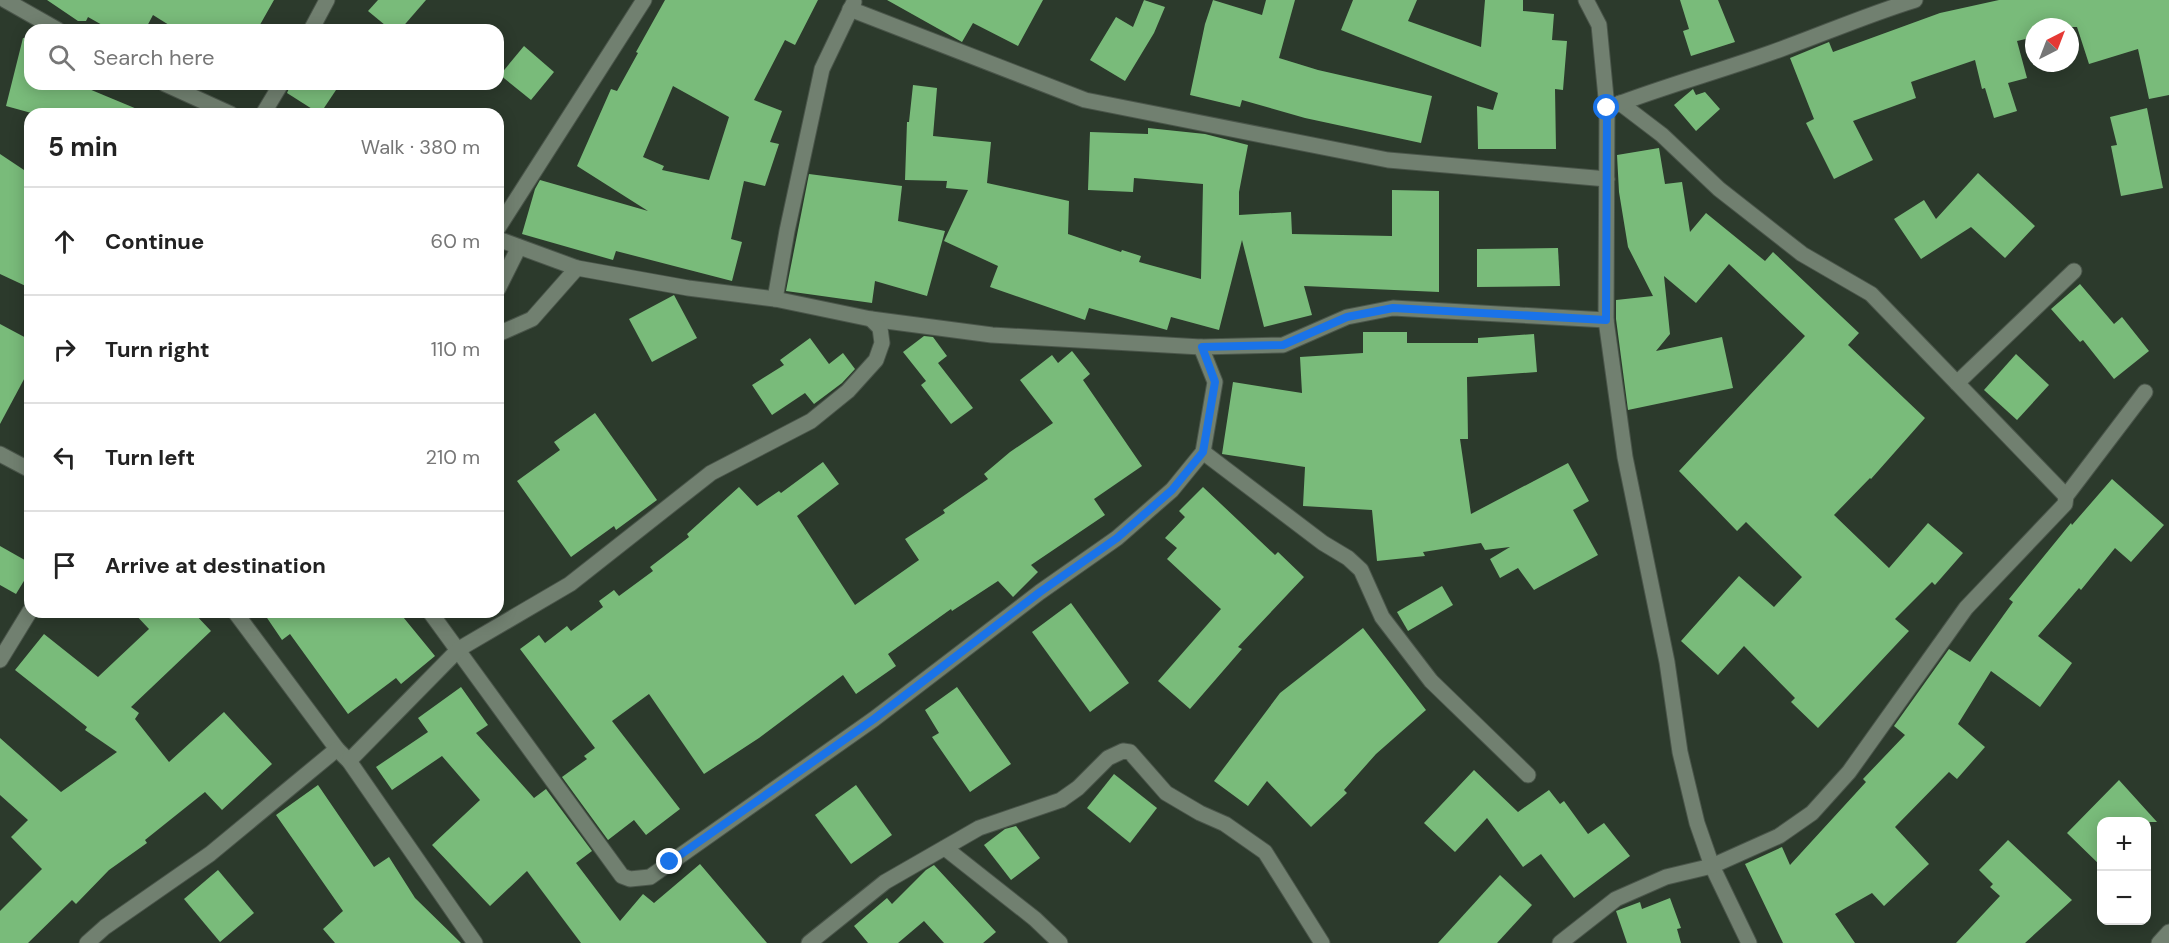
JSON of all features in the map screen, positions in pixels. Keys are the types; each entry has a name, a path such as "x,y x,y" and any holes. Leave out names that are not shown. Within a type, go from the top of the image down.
{"street":[{"path":"5,0 27,5 51,24"},
{"path":"314,24 327,0"},
{"path":"504,219 644,0"},
{"path":"1586,0 1599,25 1614,106 1607,179 1606,320 1625,457 1665,650 1680,752 1697,823 1712,866 1749,943"},
{"path":"1614,106 1717,72 1874,12 1915,0"},
{"path":"775,299 787,231 822,69 852,4 1085,100 1388,160 1607,179"},
{"path":"178,90 218,108"},
{"path":"267,108 277,90"},
{"path":"1614,106 1662,135 1719,189 1802,254 1871,294 2066,496"},
{"path":"504,242 577,268 688,288 775,299 871,319 992,334 1202,347 1283,345 1347,317 1393,308 1606,320"},
{"path":"504,277 519,247"},
{"path":"504,331 532,319 577,268"},
{"path":"1958,383 2074,271"},
{"path":"349,761 459,649 570,584 711,473 818,415 848,391 876,360 882,343 880,328 871,319"},
{"path":"435,618 622,876 630,879 650,877 874,719 1040,592 1117,538 1172,490 1203,452 1215,382 1202,347"},
{"path":"1560,943 1616,899 1666,877 1712,866 1779,837 1812,813 1849,772 1966,608 2065,504 2066,496 2145,392"},
{"path":"1203,452 1361,570 1383,617 1431,681 1528,775"},
{"path":"0,454 24,467"},
{"path":"0,660 26,618"},
{"path":"239,618 337,749 349,761 475,943"},
{"path":"87,943 105,927 210,854 337,749"},
{"path":"809,943 885,882 979,828 1061,800 1078,788 1108,758 1123,751 1130,752 1166,792 1200,813 1225,824 1265,852 1322,943"},
{"path":"945,848 1035,919 1060,943"},
{"path":"2159,943 2169,932"}],"building":[{"path":"47,0 274,0 260,24 167,24 153,15 148,24 100,24 88,17 86,21 78,21"},
{"path":"378,0 426,0 405,24 384,24 368,11"},
{"path":"665,0 818,0 795,45 785,40 754,100 782,111 770,142 779,144 765,186 744,181 731,239 742,242 732,281 616,251 613,260 522,234 535,189 540,180 648,211 577,166 611,89 617,91 638,53 636,52","holes":["673,86 729,117 709,180 662,170 664,166 643,157"]},
{"path":"887,0 1043,0 1018,46 973,23 962,42"},
{"path":"1144,0 1165,7 1154,33 1125,81 1090,60 1116,17 1133,27"},
{"path":"1213,0 1262,15 1266,0 1295,0 1279,58 1318,70 1432,96 1421,143 1305,118 1242,100 1240,107 1190,95 1205,24"},
{"path":"1353,0 1417,0 1408,21 1481,47 1485,0 1523,0 1523,11 1554,14 1552,40 1567,41 1563,90 1555,89 1556,149 1478,149 1477,106 1493,110 1498,93 1341,30"},
{"path":"1680,0 1718,0 1735,42 1691,56 1683,31 1689,29"},
{"path":"1999,0 2169,0 2169,95 2149,99 2138,49 2089,64 2079,33 2079,18 2025,18 2025,39 2017,41 2027,78 2008,83 2017,111 1994,118 1985,88 1982,89 1975,60 1911,82 1916,98 1853,121 1873,160 1834,179 1806,123 1814,119 1790,58 1829,42 1833,52 1940,13"},
{"path":"23,38 24,90 91,90 135,108 24,108 24,111 6,106"},
{"path":"524,46 554,72 531,100 504,78 504,70"},
{"path":"913,85 937,88 933,136 991,142 987,183 1069,201 1068,234 1121,252 1122,250 1141,256 1139,262 1201,279 1203,184 1134,178 1133,192 1088,190 1090,132 1148,134 1148,128 1205,134 1248,145 1239,192 1239,215 1291,212 1292,234 1392,236 1392,190 1439,191 1439,292 1304,286 1312,315 1264,327 1242,240 1219,330 1171,317 1167,330 1089,308 1085,320 990,287 998,266 944,241 968,190 946,188 947,181 905,180 907,122 909,122"},
{"path":"1693,89 1696,95 1705,92 1720,109 1696,131 1674,105"},
{"path":"288,90 336,90 324,108 311,108 287,93"},
{"path":"2147,108 2163,188 2121,196 2111,146 2117,145 2110,117"},
{"path":"1659,148 1665,184 1682,182 1690,232 1706,213 1765,261 1773,252 1859,333 1848,345 1925,418 1871,479 1834,515 1889,568 1928,523 1963,553 1935,585 1932,582 1895,619 1909,631 1818,728 1791,702 1795,698 1744,646 1718,675 1681,641 1739,576 1774,607 1802,577 1746,522 1737,531 1679,471 1805,336 1729,264 1696,303 1664,276 1670,334 1656,351 1722,337 1733,388 1628,410 1616,319 1616,300 1653,296 1628,247 1619,192 1617,155"},
{"path":"0,154 24,170 24,285 0,274"},
{"path":"1978,173 2035,226 2005,258 1971,227 1921,259 1894,219 1924,200 1936,219"},
{"path":"809,174 902,186 898,221 945,231 927,296 875,281 872,303 786,291"},
{"path":"1558,248 1560,286 1477,287 1477,249"},
{"path":"2080,284 2114,324 2122,317 2149,351 2114,379 2083,340 2080,342 2051,309"},
{"path":"674,295 697,338 652,362 629,319"},
{"path":"0,324 24,337 24,379 0,424"},
{"path":"1363,332 1407,332 1407,343 1478,343 1478,338 1534,334 1537,372 1467,377 1468,439 1460,439 1471,514 1568,463 1589,501 1573,510 1598,555 1534,590 1518,568 1500,578 1490,559 1510,547 1485,550 1481,543 1423,552 1425,556 1377,561 1372,510 1303,506 1305,467 1222,454 1233,382 1302,393 1300,357 1363,353"},
{"path":"924,336 933,337 947,356 938,363 973,408 951,424 921,385 926,381 903,352"},
{"path":"810,338 829,364 843,353 855,369 842,383 814,404 805,393 772,415 752,385 784,365 780,360"},
{"path":"1072,351 1090,374 1083,380 1142,466 1094,499 1105,515 1031,565 1038,572 1013,597 998,581 952,611 951,609 888,654 896,666 856,694 843,675 759,738 704,774 649,694 612,721 680,809 646,835 634,820 608,840 562,777 587,759 584,756 595,748 520,649 539,635 545,643 567,626 571,631 603,607 599,601 614,590 619,596 653,571 650,567 689,537 687,534 739,487 757,506 779,491 781,493 823,462 839,484 797,516 855,605 919,560 905,539 945,513 943,510 988,479 984,474 1010,452 1053,423 1020,380 1052,355 1058,363"},
{"path":"2016,354 2049,385 2017,420 1984,390"},
{"path":"595,413 657,500 616,530 614,526 571,557 517,481 560,450 554,442"},
{"path":"2112,479 2164,525 2131,562 2115,548 2081,590 2079,588 2038,636 2072,663 2040,707 1991,671 1958,724 1985,747 1957,779 1949,772 1895,827 1929,864 1884,906 1872,893 1835,914 1855,943 1783,943 1745,864 1782,847 1790,865 1866,782 1863,779 1905,735 1894,726 1949,649 1970,662 2013,602 2009,599 2071,523 2072,525"},
{"path":"1203,487 1275,555 1278,552 1304,577 1238,647 1242,649 1190,709 1158,681 1221,609 1167,559 1177,548 1165,538 1185,517 1179,511"},
{"path":"0,546 24,560 24,581 16,594 0,585"},
{"path":"1442,586 1453,605 1408,631 1397,612"},
{"path":"1071,603 1129,683 1090,712 1032,632"},
{"path":"139,618 199,618 211,631 131,707 139,713 135,719 169,762 224,712 272,764 222,810 205,792 145,840 147,843 109,870 76,904 72,900 28,943 0,943 0,911 42,869 11,837 28,820 0,795 0,738 61,792 117,752 85,730 87,727 15,670 44,634 98,677 149,629"},
{"path":"267,618 404,618 435,656 401,684 396,678 348,714 290,634 282,640"},
{"path":"1363,628 1426,710 1376,754 1344,790 1347,793 1311,827 1267,781 1248,806 1214,781 1280,693"},
{"path":"461,687 488,725 476,733 534,798 546,789 592,851 576,863 620,921 643,894 654,903 700,864 767,943 581,943 527,871 490,906 432,845 480,800 442,756 392,790 376,767 428,732 418,718"},
{"path":"957,687 1011,764 970,792 932,737 939,733 925,710"},
{"path":"1474,770 1518,812 1549,790 1560,804 1564,801 1588,834 1604,823 1630,856 1574,898 1541,854 1523,867 1487,818 1455,852 1424,823"},
{"path":"1114,774 1157,808 1130,843 1087,808"},
{"path":"2119,780 2157,822 2151,822 2151,817 2097,817 2097,862 2067,833"},
{"path":"318,785 374,867 389,857 415,898 461,943 335,943 323,929 343,911 276,815"},
{"path":"856,785 892,835 851,864 815,815"},
{"path":"1016,826 1040,858 1011,880 984,845 1005,829"},
{"path":"2008,840 2072,900 2025,943 1956,943 2000,896 1990,887 1993,884 1979,870"},
{"path":"934,865 996,932 983,943 944,943 924,921 898,943 868,943 854,926 887,898 892,904"},
{"path":"218,870 254,913 220,942 184,899"},
{"path":"1500,875 1532,905 1497,943 1438,943"},
{"path":"1670,898 1681,928 1677,929 1681,943 1627,943 1616,911 1640,902 1642,909"}],"route":[{"path":"670,862 874,719 1040,592 1117,538 1172,490 1203,452 1215,382 1202,347 1283,345 1315,333 1347,317 1393,308 1606,320 1607,108"}]}
